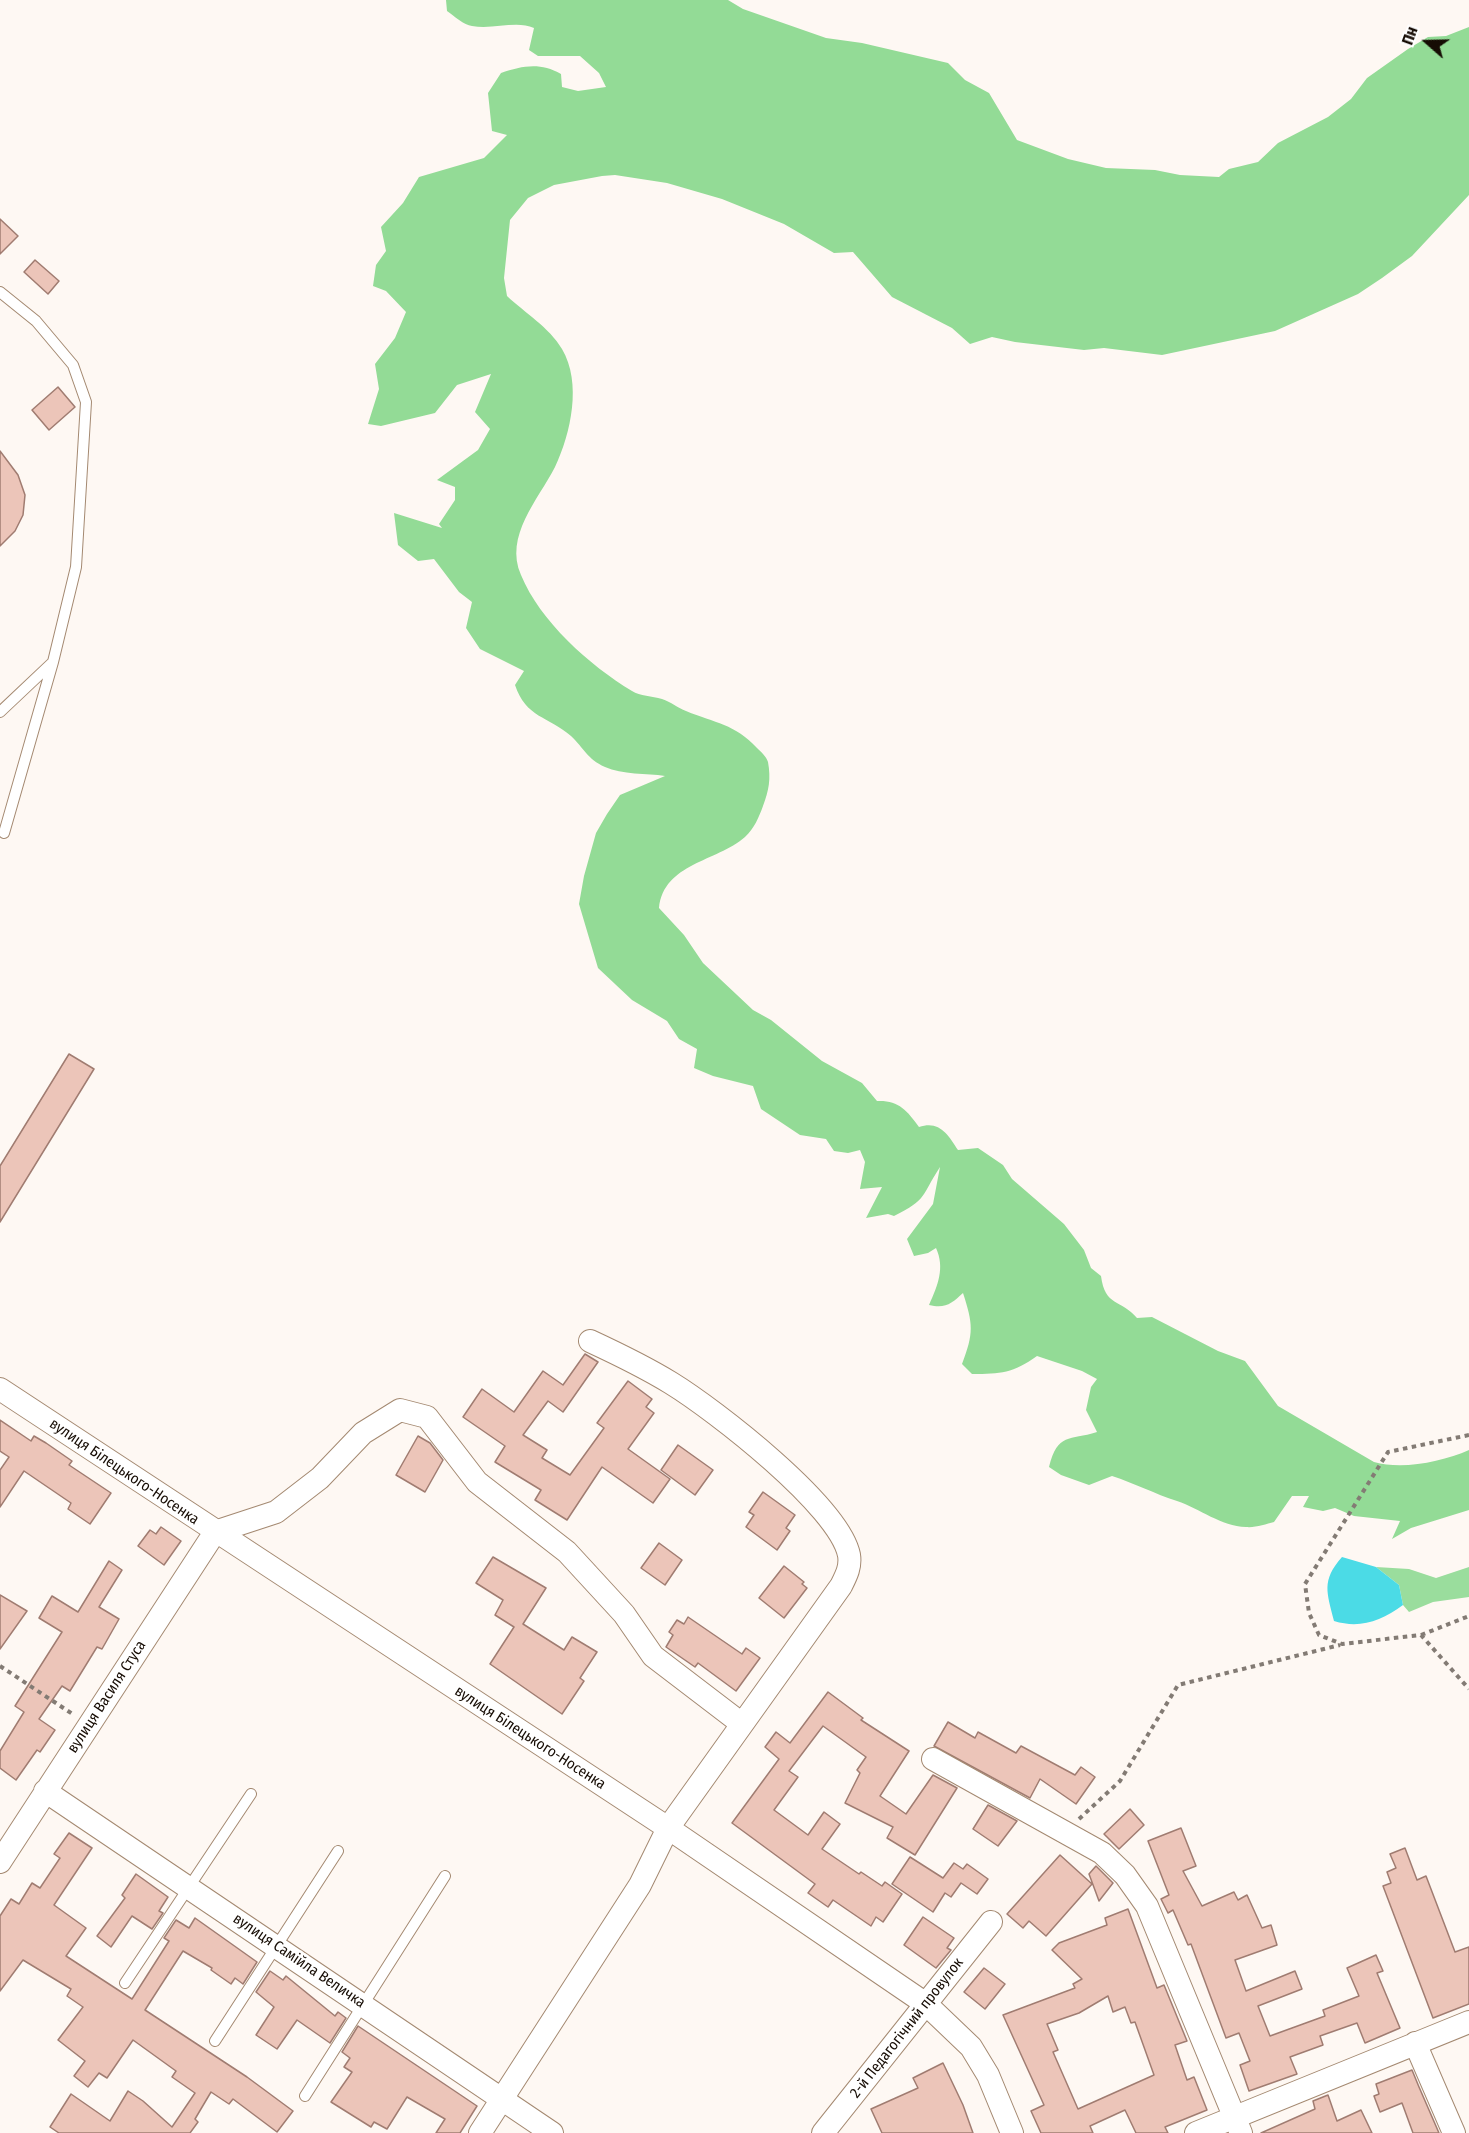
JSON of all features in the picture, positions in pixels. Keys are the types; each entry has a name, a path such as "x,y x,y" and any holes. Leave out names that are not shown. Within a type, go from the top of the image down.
{"street":[{"path":"480,2133 640,1885 668,1828 842,1586 849,1569 849,1556 840,1532 788,1475 739,1434 674,1385 638,1363 590,1341"},
{"name":"вулиця Білецького-Носенка","path":"0,1389 668,1828 926,2004 970,2047 988,2075 1012,2133"},
{"path":"215,1532 276,1512 320,1478 363,1433 400,1410 427,1417 477,1482 567,1552 624,1614 653,1656 742,1724"},
{"name":"вулиця Василя Стуса","path":"0,1862 215,1532"},
{"path":"933,1759 1102,1853 1125,1875 1147,1906 1238,2125"},
{"name":"вулиця Самійла Величка","path":"45,1791 552,2133"},
{"name":"2-й Педагогічний провулок","path":"824,2133 991,1922"},
{"path":"1196,2133 1238,2125 1415,2043 1469,2022"},
{"path":"1415,2043 1454,2133"}],"lane":[{"path":"0,292 36,321 72,365 86,402 76,567 53,662 4,833"},
{"path":"0,712 53,662"},
{"path":"125,1983 251,1794"},
{"path":"215,2041 338,1851"},
{"path":"305,2096 445,1876"}],"path":[{"path":"1342,1644 1319,1635 1309,1613 1305,1584 1317,1564 1388,1452 1469,1435"},
{"path":"1065,1832 1120,1781 1178,1685 1342,1644 1421,1635 1469,1616"},
{"path":"1421,1635 1469,1689"},
{"path":"0,1666 89,1725"}],"green space":[{"path":"446,0 728,0 743,9 826,38 862,43 948,63 965,80 989,93 1017,140 1068,159 1106,168 1155,170 1180,175 1219,177 1229,169 1258,162 1278,143 1328,117 1351,99 1367,78 1428,37 1446,36 1469,27 1469,195 1412,256 1382,278 1358,294 1275,331 1162,355 1104,348 1084,350 992,337 970,344 952,328 892,297 853,252 834,253 784,224 722,199 667,183 615,175 554,185 528,198 510,220 504,278 507,296 557,341 568,362 572,377 572,408 566,439 555,467 525,519 517,546 517,561 529,592 553,625 599,668 635,693 662,699 683,710 733,729 749,740 768,762 767,795 751,830 733,845 693,865 670,881 663,893 659,908 684,935 703,963 753,1010 771,1020 822,1061 862,1083 877,1101 891,1102 901,1107 919,1127 932,1125 942,1130 958,1150 978,1148 1003,1165 1012,1179 1064,1224 1084,1250 1091,1268 1101,1276 1103,1286 1110,1298 1137,1318 1152,1317 1218,1351 1245,1361 1278,1406 1374,1462 1397,1465 1422,1464 1469,1450 1469,1510 1411,1528 1392,1539 1400,1521 1354,1516 1335,1508 1323,1511 1303,1507 1309,1496 1292,1496 1274,1522 1246,1527 1228,1524 1186,1504 1112,1476 1089,1485 1061,1475 1049,1467 1056,1448 1066,1440 1097,1432 1086,1410 1091,1387 1097,1379 1082,1371 1037,1356 1021,1366 999,1373 972,1374 962,1364 969,1344 971,1328 963,1293 948,1304 929,1305 939,1276 939,1255 936,1248 928,1253 914,1256 907,1239 933,1204 940,1167 923,1196 913,1205 894,1216 888,1214 866,1218 882,1187 860,1189 865,1162 860,1150 848,1153 834,1151 826,1139 800,1135 761,1109 753,1086 713,1076 694,1068 697,1049 679,1039 667,1021 632,1000 598,968 579,904 596,833 620,795 665,776 627,773 605,767 590,757 562,729 531,710 525,704 515,685 524,671 480,649 466,628 472,602 459,592 434,559 418,561 398,545 394,513 442,528 439,524 455,500 455,487 437,480 478,450 490,429 475,412 491,374 457,385 435,413 381,426 368,424 379,389 375,364 395,338 406,312 386,291 373,286 376,265 386,251 381,227 403,203 419,177 484,158 507,135 492,131 488,93 501,73 524,67 546,68 561,74 562,87 578,91 606,87 599,73 580,56 538,56 529,50 534,28 520,25 480,27 469,25 447,11"},
{"path":"1376,1567 1409,1569 1436,1578 1469,1567 1469,1597 1433,1602 1409,1612 1403,1605 1399,1585"}],"water":[{"path":"1342,1557 1376,1567 1399,1585 1403,1605 1370,1622 1353,1624 1334,1621 1329,1602 1328,1580 1335,1565"}],"building":[{"path":"0,219 18,236 0,254"},
{"path":"35,260 59,281 48,294 24,272"},
{"path":"58,387 75,407 49,430 32,410"},
{"path":"0,451 18,475 25,495 23,515 15,531 0,546"},
{"path":"69,1054 94,1069 0,1222 0,1166"},
{"path":"585,1354 598,1362 563,1412 548,1401 523,1435 547,1450 542,1458 570,1475 604,1428 597,1423 628,1381 652,1399 646,1407 654,1413 628,1449 670,1479 653,1503 602,1467 567,1520 535,1500 541,1490 495,1462 505,1446 463,1417 482,1389 514,1412 543,1371 563,1385"},
{"path":"0,1420 31,1441 34,1436 46,1443 72,1461 69,1465 111,1493 90,1524 68,1509 71,1503 24,1471 0,1507 0,1470 9,1457 0,1451"},
{"path":"418,1436 430,1443 443,1460 425,1492 396,1475"},
{"path":"678,1445 713,1470 695,1495 661,1470"},
{"path":"763,1492 795,1515 786,1528 790,1531 777,1550 746,1527 754,1515 749,1512"},
{"path":"161,1527 181,1541 164,1565 138,1546 150,1530 156,1534"},
{"path":"659,1543 682,1560 665,1585 641,1568"},
{"path":"493,1557 546,1588 523,1624 564,1650 572,1637 597,1652 580,1678 584,1681 562,1714 490,1664 514,1627 495,1615 503,1600 476,1583"},
{"path":"109,1561 122,1570 99,1607 119,1619 102,1649 97,1647 70,1691 62,1686 39,1719 55,1730 40,1752 37,1750 16,1780 0,1768 0,1751 24,1712 15,1706 62,1632 39,1618 52,1596 78,1612"},
{"path":"784,1566 804,1582 802,1584 807,1588 784,1618 759,1598"},
{"path":"0,1595 27,1611 0,1649"},
{"path":"688,1617 742,1654 746,1648 760,1658 736,1691 698,1663 695,1667 666,1647 673,1635 669,1632 677,1620 684,1624"},
{"path":"828,1692 863,1718 861,1720 909,1751 880,1796 906,1814 933,1775 957,1788 915,1855 887,1838 893,1827 845,1803 860,1773 857,1770 866,1757 823,1726 789,1771 798,1777 774,1810 808,1835 824,1812 840,1824 822,1849 859,1874 861,1872 882,1886 885,1882 902,1894 883,1922 876,1917 871,1926 833,1900 828,1907 808,1893 815,1884 732,1823 779,1759 765,1747 776,1732 790,1743"},
{"path":"948,1722 975,1738 978,1732 1016,1753 1021,1746 1075,1775 1081,1767 1095,1777 1076,1804 1040,1779 1030,1798 934,1746"},
{"path":"988,1805 1017,1821 998,1846 973,1829"},
{"path":"1130,1809 1144,1825 1119,1849 1104,1834"},
{"path":"1181,1828 1196,1866 1183,1871 1202,1906 1234,1892 1238,1900 1247,1895 1262,1928 1271,1925 1277,1945 1235,1960 1246,1991 1295,1971 1302,1989 1258,2006 1270,2036 1325,2016 1323,2010 1359,1996 1347,1968 1376,1955 1383,1971 1377,1973 1400,2028 1365,2043 1357,2023 1320,2036 1323,2045 1290,2057 1297,2074 1249,2091 1240,2065 1250,2061 1239,2033 1226,2038 1191,1944 1188,1945 1173,1910 1168,1913 1161,1899 1169,1895 1148,1841"},
{"path":"69,1833 92,1848 54,1905 86,1928 66,1956 132,1999 169,1941 164,1938 176,1920 189,1928 195,1918 257,1962 243,1984 235,1978 231,1984 211,1970 212,1968 183,1951 145,2010 247,2077 293,2111 277,2132 233,2099 229,2104 211,2092 195,2119 198,2122 190,2133 59,2133 50,2127 71,2094 110,2121 128,2091 172,2127 195,2093 172,2077 176,2071 133,2040 107,2078 99,2073 88,2087 74,2076 85,2061 58,2040 83,2007 67,1996 71,1989 23,1960 0,1991 0,1916 11,1899 19,1904 32,1883 40,1888 60,1858 54,1854"},
{"path":"1405,1848 1417,1880 1426,1876 1455,1952 1469,1947 1469,2004 1433,2018 1383,1886 1391,1883 1387,1872 1396,1868 1390,1854"},
{"path":"1060,1855 1092,1884 1046,1936 1029,1921 1023,1928 1007,1914"},
{"path":"910,1857 943,1878 954,1863 963,1869 967,1864 988,1879 977,1894 961,1883 951,1897 945,1893 933,1912 892,1884"},
{"path":"1096,1866 1113,1883 1099,1901 1089,1874"},
{"path":"136,1874 168,1897 159,1911 163,1913 152,1929 132,1916 111,1947 97,1936 125,1898 122,1895"},
{"path":"1128,1909 1157,1988 1164,1985 1187,2041 1175,2045 1187,2080 1194,2077 1207,2110 1165,2127 1168,2133 1136,2133 1125,2110 1090,2126 1093,2133 1041,2133 1031,2111 1044,2105 1003,2015 1075,1988 1073,1984 1082,1979 1052,1950 1059,1943 1107,1925 1105,1918","holes":["1108,1996 1113,2012 1125,2007 1131,2023 1135,2022 1154,2075 1078,2109 1053,2052 1058,2050 1047,2024 1079,2013"]},
{"path":"923,1917 954,1938 947,1948 951,1950 936,1968 904,1945"},
{"path":"984,1968 1005,1984 985,2009 964,1992"},
{"path":"270,1971 283,1980 286,1976 335,2016 338,2012 346,2018 330,2043 297,2020 277,2049 256,2035 274,2007 256,1992"},
{"path":"358,2026 477,2106 460,2133 436,2133 445,2119 407,2097 387,2129 374,2122 371,2127 331,2102 352,2072 344,2067 350,2058 342,2052"},
{"path":"943,2063 963,2105 973,2133 882,2133 871,2109 918,2088 913,2078"},
{"path":"1412,2070 1439,2133 1413,2133 1402,2103 1380,2112 1374,2096 1379,2094 1376,2084"},
{"path":"1328,2095 1337,2121 1361,2110 1372,2133 1261,2133 1315,2109 1313,2101"}]}
